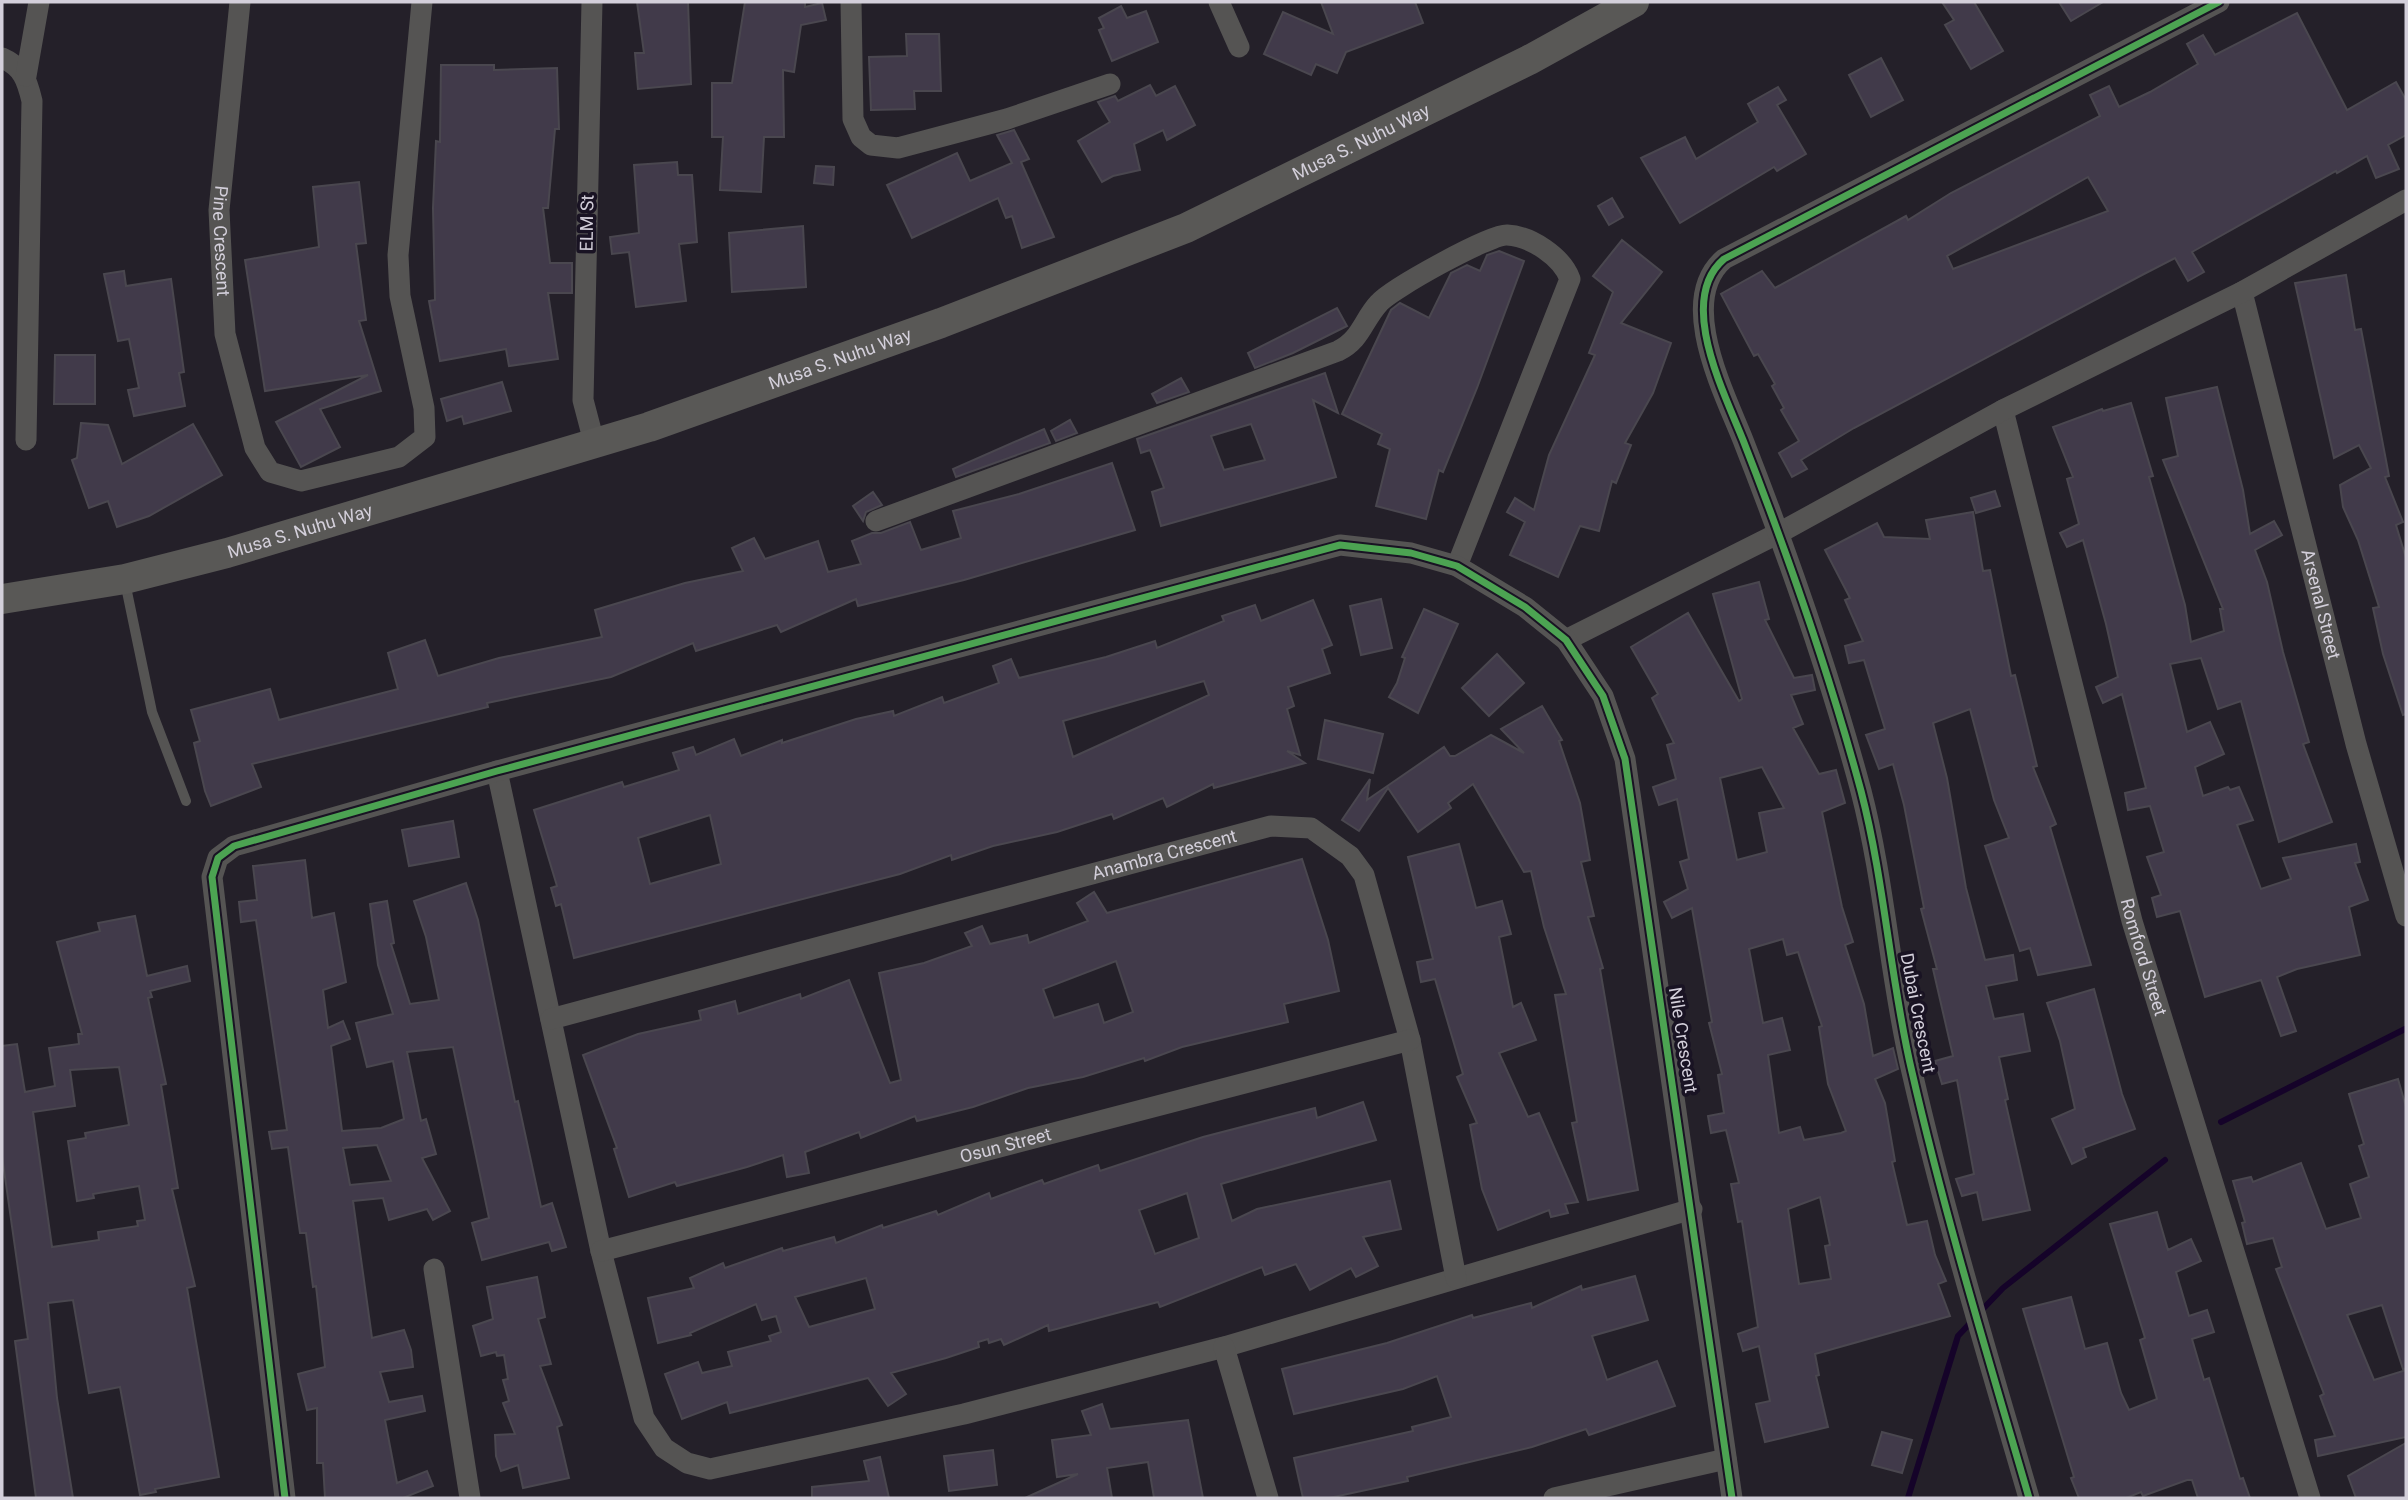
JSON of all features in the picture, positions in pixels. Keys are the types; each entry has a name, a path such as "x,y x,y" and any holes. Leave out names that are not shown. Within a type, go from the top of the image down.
{"street":[{"path":"26,440 32,101 26,76 39,2"},
{"name":"Pine Crescent","path":"240,2 219,210 225,334 255,448 270,471 301,481 399,457 425,437 424,408 400,296 398,255 422,2"},
{"name":"ELM St","path":"592,2 583,400 594,442"},
{"path":"851,2 853,119 861,137 871,145 898,148 1007,119 1110,84"},
{"path":"1219,2 1239,47"},
{"name":"Musa S. Nuhu Way","path":"2,599 125,579 227,554 749,393 1186,228 1529,60 1634,2"},
{"name":"Dubai Crescent","path":"2029,1498 1945,1209 1911,1068 1861,794 1819,650 1779,533 1710,353 1703,307 1704,288 1711,270 1724,259 2219,2"},
{"path":"2,58 12,62 26,76"},
{"path":"1566,640 1779,533 2003,410 2242,292 2406,200"},
{"path":"876,521 1338,351 1351,345 1379,302 1481,243 1505,234 1528,240 1557,258 1570,279 1457,566"},
{"name":"Arsenal Street","path":"2242,292 2352,731 2406,916"},
{"name":"Romford Street","path":"2003,410 2132,920 2310,1498"},
{"name":"Nile Crescent","path":"285,1498 212,877 218,858 234,846 497,771 1339,545 1411,553 1457,566 1525,607 1566,640 1603,696 1625,759 1732,1498"},
{"path":"497,771 601,1251 644,1418 664,1448 687,1464 710,1469 964,1413 1224,1346 1692,1209"},
{"name":"Anambra Crescent","path":"551,1018 1271,826 1311,828 1350,856 1364,875 1410,1040 1457,1278"},
{"name":"Osun Street","path":"601,1251 1410,1040"},
{"path":"434,1269 470,1498"},
{"path":"1224,1346 1268,1498"},
{"path":"1554,1498 1726,1459"}],"lane":[{"path":"125,579 152,712 186,801"}],"building":[{"path":"637,2 688,2 691,84 638,89 635,53 644,53"},
{"path":"745,2 805,2 805,7 822,3 826,20 801,25 794,72 783,70 784,137 764,137 761,192 720,190 723,137 712,137 712,83 732,83"},
{"path":"1321,2 1415,2 1423,23 1346,52 1337,73 1316,64 1311,75 1264,54 1283,12 1333,34"},
{"path":"1942,2 1974,2 2003,51 1971,69 1945,25 1954,20"},
{"path":"2059,2 2103,2 2071,21"},
{"path":"1121,6 1127,18 1146,11 1158,42 1112,61 1099,30 1104,28 1099,18"},
{"path":"2297,13 2347,110 2396,82 2406,100 2406,135 2388,145 2399,169 2376,178 2367,156 2337,173 2336,171 2192,252 2204,272 2188,281 2175,258 1854,428 1801,460 1807,469 1792,477 1779,453 1799,441 1781,410 1784,408 1772,386 1775,384 1758,354 1754,356 1721,294 1762,271 1775,288 1906,216 1908,220 1951,193 2100,116 2090,95 2109,86 2119,107 2150,92 2198,64 2187,44 2203,35 2215,55","holes":["2088,177 2108,211 1953,269 1947,256"]},
{"path":"906,34 939,34 941,91 914,91 915,109 871,110 869,57 907,56"},
{"path":"1881,58 1903,100 1871,117 1849,75"},
{"path":"441,65 494,65 494,70 557,68 559,129 555,129 548,208 543,208 550,263 572,263 572,293 548,293 558,359 509,366 506,349 440,361 429,301 435,300 433,208 436,141 440,142"},
{"path":"1150,85 1156,96 1175,86 1195,125 1167,140 1163,130 1134,144 1140,170 1113,176 1102,182 1078,141 1110,122 1098,102 1115,96 1118,101"},
{"path":"1778,87 1786,100 1777,105 1806,154 1777,171 1774,167 1680,223 1641,158 1685,137 1696,159 1758,122 1748,104"},
{"path":"1014,130 1029,159 1021,162 1054,237 1022,248 1012,216 1006,218 998,198 912,238 887,185 957,153 970,181 1012,163 997,135"},
{"path":"677,162 678,175 692,175 697,242 679,244 686,301 636,307 629,252 612,254 610,237 639,233 634,165"},
{"path":"816,166 834,167 833,185 814,183"},
{"path":"359,182 366,243 356,244 366,320 359,321 381,391 320,409 340,447 301,467 276,422 368,375 265,391 245,260 319,247 313,187"},
{"path":"1612,198 1623,217 1609,225 1598,206"},
{"path":"803,226 806,287 732,292 729,233"},
{"path":"1622,240 1662,272 1621,323 1671,343 1653,393 1625,443 1631,445 1616,483 1612,481 1599,531 1580,526 1558,577 1510,555 1525,522 1507,512 1515,498 1534,510 1549,455 1595,355 1589,353 1613,292 1593,276"},
{"path":"1499,251 1524,261 1443,472 1439,470 1426,519 1376,506 1390,449 1378,444 1382,434 1342,414 1391,310 1400,303 1429,318 1451,273 1467,265 1480,271 1487,255"},
{"path":"124,271 126,286 171,279 184,372 179,373 185,406 134,416 128,390 139,388 129,339 118,341 104,274"},
{"path":"2346,275 2355,330 2361,329 2389,476 2385,477 2403,522 2396,525 2406,558 2406,714 2403,715 2383,654 2373,608 2379,607 2358,540 2343,507 2340,485 2371,468 2359,445 2334,458 2295,283"},
{"path":"1337,308 1347,326 1293,353 1255,368 1248,353"},
{"path":"55,355 95,355 95,404 54,404"},
{"path":"1325,373 1338,413 1313,400 1336,477 1161,526 1152,492 1164,488 1150,450 1141,453 1137,439","holes":["1251,424 1265,460 1224,470 1211,436"]},
{"path":"1181,378 1189,392 1157,403 1152,394"},
{"path":"502,382 511,411 464,424 462,416 447,421 441,399"},
{"path":"2217,387 2243,490 2250,534 2274,521 2282,535 2255,550 2267,582 2283,652 2309,742 2303,744 2332,822 2279,842 2241,701 2218,709 2201,658 2170,664 2187,732 2210,722 2224,754 2195,767 2203,796 2228,787 2230,790 2239,787 2253,820 2237,825 2261,889 2291,879 2283,858 2356,844 2360,862 2355,863 2368,900 2349,907 2360,955 2297,969 2277,977 2296,1031 2281,1036 2261,980 2205,997 2180,911 2157,917 2152,898 2161,895 2147,857 2164,852 2150,806 2128,810 2125,793 2146,788 2122,694 2103,703 2096,687 2118,677 2106,624 2083,540 2067,547 2060,533 2079,524 2067,479 2073,477 2053,427 2102,409 2103,411 2131,403 2153,476 2149,477 2185,605 2191,642 2224,631 2220,609 2223,609 2163,460 2178,456 2166,398"},
{"path":"1070,420 1077,433 1056,441 1051,431"},
{"path":"81,423 108,425 122,464 193,424 222,475 149,516 117,527 108,501 89,508 72,460 77,458"},
{"path":"1044,429 1050,443 956,477 953,469"},
{"path":"1112,463 1135,530 964,580 858,606 856,599 781,632 777,625 696,651 693,643 611,677 487,703 488,707 252,764 261,787 211,806 205,791 194,743 200,741 191,710 270,689 279,720 398,689 388,653 425,640 438,676 499,658 602,637 595,610 685,583 743,571 732,548 754,538 765,559 818,541 828,572 861,564 852,541 872,533 881,533 910,522 921,550 961,538 953,511 1019,494"},
{"path":"1995,491 2000,506 1976,513 1971,498"},
{"path":"873,492 882,505 866,512 863,521 853,506"},
{"path":"1973,512 1983,571 1990,570 2011,676 2015,675 2037,766 2033,767 2056,824 2050,827 2091,965 2038,975 2030,948 2020,951 1985,846 2009,838 1994,800 1970,709 1933,723 1947,778 1966,888 1985,960 2013,955 2017,980 1986,986 1994,1019 2023,1014 2030,1051 1999,1057 2008,1099 2005,1100 2030,1210 1983,1220 1977,1192 1962,1196 1956,1179 1974,1174 1957,1080 1942,1084 1935,1061 1953,1056 1933,969 1937,969 1921,909 1924,908 1904,805 1893,764 1879,769 1866,735 1885,729 1864,660 1849,663 1845,646 1863,641 1845,600 1850,598 1825,550 1877,523 1884,537 1930,539 1926,520"},
{"path":"1759,582 1769,619 1765,620 1794,678 1812,675 1815,690 1791,695 1803,724 1793,728 1819,774 1836,770 1845,803 1822,812 1842,907 1853,942 1845,945 1864,1004 1873,1056 1893,1048 1898,1069 1875,1079 1885,1103 1895,1161 1892,1162 1907,1225 1927,1221 1935,1255 1946,1281 1938,1284 1950,1316 1815,1354 1819,1375 1816,1376 1828,1427 1765,1442 1756,1404 1770,1401 1759,1346 1743,1351 1738,1334 1758,1327 1742,1221 1738,1222 1731,1184 1739,1183 1726,1130 1711,1133 1708,1116 1724,1113 1718,1075 1722,1074 1709,1023 1712,1022 1692,908 1672,918 1664,902 1688,889 1680,862 1689,859 1677,799 1659,805 1653,787 1676,779 1667,745 1674,743 1652,698 1658,694 1631,647 1688,613 1739,701 1742,699 1713,594","holes":["1762,767 1784,808 1759,813 1767,852 1737,860 1720,778","1783,939 1787,955 1798,952 1822,1026 1819,1027 1828,1084 1846,1131 1804,1140 1800,1127 1779,1133 1768,1055 1790,1050 1782,1018 1763,1023 1749,949","1820,1197 1830,1245 1825,1246 1831,1279 1799,1284 1788,1209"]},
{"path":"1381,599 1392,648 1361,655 1350,606"},
{"path":"1313,600 1332,645 1322,649 1330,673 1288,687 1294,706 1287,709 1300,755 1287,751 1305,763 1214,788 1213,784 1167,807 1163,798 1114,819 1112,814 1057,832 993,846 952,860 951,855 900,874 574,958 561,904 556,906 551,888 557,886 534,810 622,782 624,787 679,770 673,753 693,747 696,755 734,739 741,756 782,740 782,743 856,719 893,711 894,716 942,697 944,703 999,683 993,666 1011,659 1019,678 1106,657 1155,641 1157,648 1224,621 1222,616 1255,605 1261,621","holes":["1204,681 1209,695 1073,757 1063,721","710,815 721,864 650,884 638,838"]},
{"path":"1424,609 1458,624 1418,713 1389,697 1397,683 1405,658 1402,657"},
{"path":"1497,654 1524,683 1489,716 1462,688"},
{"path":"1542,706 1562,740 1559,741 1580,803 1590,860 1581,862 1594,916 1588,917 1603,968 1600,969 1638,1190 1588,1200 1572,1123 1577,1122 1555,995 1566,994 1544,927 1531,871 1524,872 1473,784 1448,803 1451,808 1418,832 1388,788 1359,831 1342,820 1370,779 1367,800 1444,747 1450,756 1455,756 1491,735 1524,753 1501,729"},
{"path":"1325,720 1383,734 1373,773 1318,759"},
{"path":"453,821 459,857 409,866 402,830"},
{"path":"1459,844 1476,908 1502,901 1511,934 1499,937 1513,1007 1521,1003 1536,1040 1499,1053 1528,1117 1539,1113 1578,1202 1565,1204 1568,1213 1551,1217 1549,1210 1498,1230 1482,1189 1470,1125 1477,1123 1457,1077 1463,1074 1435,979 1421,982 1417,962 1433,959 1408,857"},
{"path":"1302,859 1328,940 1339,991 1284,1004 1288,1022 1182,1047 1145,1061 1144,1058 1083,1077 1028,1088 973,1107 917,1121 915,1116 861,1138 859,1132 805,1152 809,1173 787,1177 783,1155 677,1186 675,1182 629,1197 614,1149 617,1148 583,1055 638,1034 701,1020 699,1011 735,1001 738,1014 800,994 801,999 849,980 890,1083 901,1080 879,973 924,963 972,946 965,933 982,926 990,944 1027,935 1029,943 1088,921 1077,903 1094,892 1107,913","holes":["1116,961 1133,1012 1104,1023 1098,1004 1054,1018 1043,989"]},
{"path":"305,860 312,918 334,913 346,982 323,990 328,1028 343,1021 350,1039 331,1046 342,1131 381,1128 404,1119 393,1061 367,1067 356,1023 393,1014 378,965 370,904 387,901 394,943 391,944 410,1004 439,1000 426,937 414,901 466,883 478,920 515,1102 518,1101 541,1207 552,1203 566,1247 552,1251 549,1242 482,1260 472,1223 489,1218 453,1047 407,1052 421,1121 426,1119 436,1154 422,1158 450,1211 433,1220 427,1209 389,1220 383,1198 353,1201 372,1338 404,1330 411,1350 413,1367 380,1372 389,1402 422,1396 425,1411 385,1420 397,1483 427,1471 433,1486 403,1498 325,1498 323,1463 317,1463 317,1408 307,1410 298,1374 325,1367 316,1286 313,1287 306,1233 300,1233 288,1147 272,1149 269,1132 287,1130 256,920 241,922 239,902 257,900 253,866","holes":["377,1145 391,1181 350,1185 343,1148"]},
{"path":"135,916 147,976 187,966 190,981 150,991 152,997 148,998 166,1084 161,1085 178,1188 172,1189 195,1286 187,1288 219,1477 155,1489 156,1492 140,1495 120,1387 89,1393 73,1300 48,1303 57,1398 73,1498 36,1498 15,1341 28,1339 2,1156 2,1046 17,1044 25,1092 55,1086 49,1048 79,1044 78,1034 82,1034 57,942 100,931 98,923","holes":["119,1067 129,1125 85,1133 86,1138 68,1141 77,1201 94,1198 93,1194 139,1186 145,1220 137,1221 138,1226 98,1232 99,1240 52,1247 33,1112 75,1106 70,1070"]},
{"path":"2094,989 2122,1094 2135,1129 2083,1148 2086,1157 2072,1164 2052,1119 2075,1109 2060,1041 2047,1003"},
{"path":"2398,1079 2406,1107 2406,1369 2403,1369 2382,1305 2347,1315 2374,1380 2406,1370 2406,1437 2318,1456 2315,1440 2335,1436 2320,1396 2324,1394 2276,1269 2282,1267 2273,1238 2247,1244 2242,1223 2245,1222 2233,1181 2251,1177 2253,1182 2301,1163 2326,1229 2361,1218 2350,1184 2369,1177 2359,1146 2364,1144 2349,1094"},
{"path":"1363,1102 1376,1140 1221,1184 1232,1221 1257,1209 1390,1181 1401,1229 1363,1237 1378,1266 1356,1277 1351,1268 1310,1290 1296,1264 1265,1275 1262,1267 1160,1307 1158,1302 1049,1331 1048,1325 1004,1345 1001,1339 989,1343 988,1339 978,1342 979,1347 891,1373 906,1394 888,1406 868,1378 730,1413 727,1402 682,1419 665,1374 698,1362 702,1373 732,1366 728,1352 771,1341 769,1336 781,1332 776,1316 762,1320 756,1304 690,1333 691,1335 658,1343 648,1298 694,1288 690,1278 723,1263 725,1268 782,1248 783,1251 834,1237 836,1243 882,1225 883,1228 936,1211 938,1215 989,1193 991,1199 1042,1180 1044,1184 1098,1165 1100,1171 1203,1137 1315,1108 1317,1118","holes":["1187,1193 1199,1238 1155,1254 1139,1210","866,1278 875,1309 809,1327 795,1297"]},
{"path":"2157,1212 2168,1250 2191,1239 2201,1261 2176,1272 2189,1316 2207,1310 2214,1332 2192,1339 2204,1380 2209,1378 2240,1479 2243,1478 2250,1498 2198,1498 2192,1480 2187,1480 2143,1496 2141,1492 2126,1498 2079,1498 2071,1478 2074,1477 2023,1309 2071,1297 2085,1349 2107,1343 2121,1393 2129,1410 2157,1399 2140,1340 2145,1338 2110,1224"},
{"path":"1635,1276 1648,1320 1592,1336 1607,1380 1657,1361 1675,1406 1589,1435 1586,1429 1532,1447 1407,1477 1408,1481 1329,1498 1303,1498 1294,1458 1413,1431 1412,1427 1451,1417 1437,1376 1403,1389 1294,1414 1282,1369 1387,1343 1472,1315 1473,1318 1531,1303 1532,1308 1581,1286 1582,1290"},
{"path":"537,1277 545,1317 538,1319 551,1364 540,1366 562,1425 557,1427 569,1478 523,1488 518,1465 501,1471 496,1456 495,1435 515,1434 503,1403 509,1401 503,1380 508,1379 504,1355 497,1356 496,1352 481,1356 473,1326 493,1319 487,1287"},
{"path":"1102,1404 1110,1429 1188,1420 1203,1498 1154,1498 1148,1462 1107,1468 1112,1498 1025,1498 1078,1474 1057,1477 1052,1440 1091,1435 1082,1411"},
{"path":"1882,1432 1912,1440 1902,1473 1872,1465"},
{"path":"2406,1443 2406,1498 2356,1498 2348,1476"},
{"path":"993,1450 997,1485 949,1491 944,1456"},
{"path":"880,1457 889,1498 812,1498 812,1487 869,1481 864,1461"}],"waterway":[{"path":"2221,1122 2405,1029"},
{"path":"1980,1312 2003,1288 2165,1160"},
{"path":"1908,1498 1958,1336 1973,1320"}],"cycle path":[{"path":"2029,1498 1953,1233 1912,1072 1876,861 1861,791 1792,570 1708,347 1704,298 1710,277 1724,259 2219,2"},
{"path":"285,1498 212,877 218,858 234,846 497,771 1340,545 1411,553 1457,566 1525,607 1566,640 1603,696 1625,759 1732,1498"}]}
